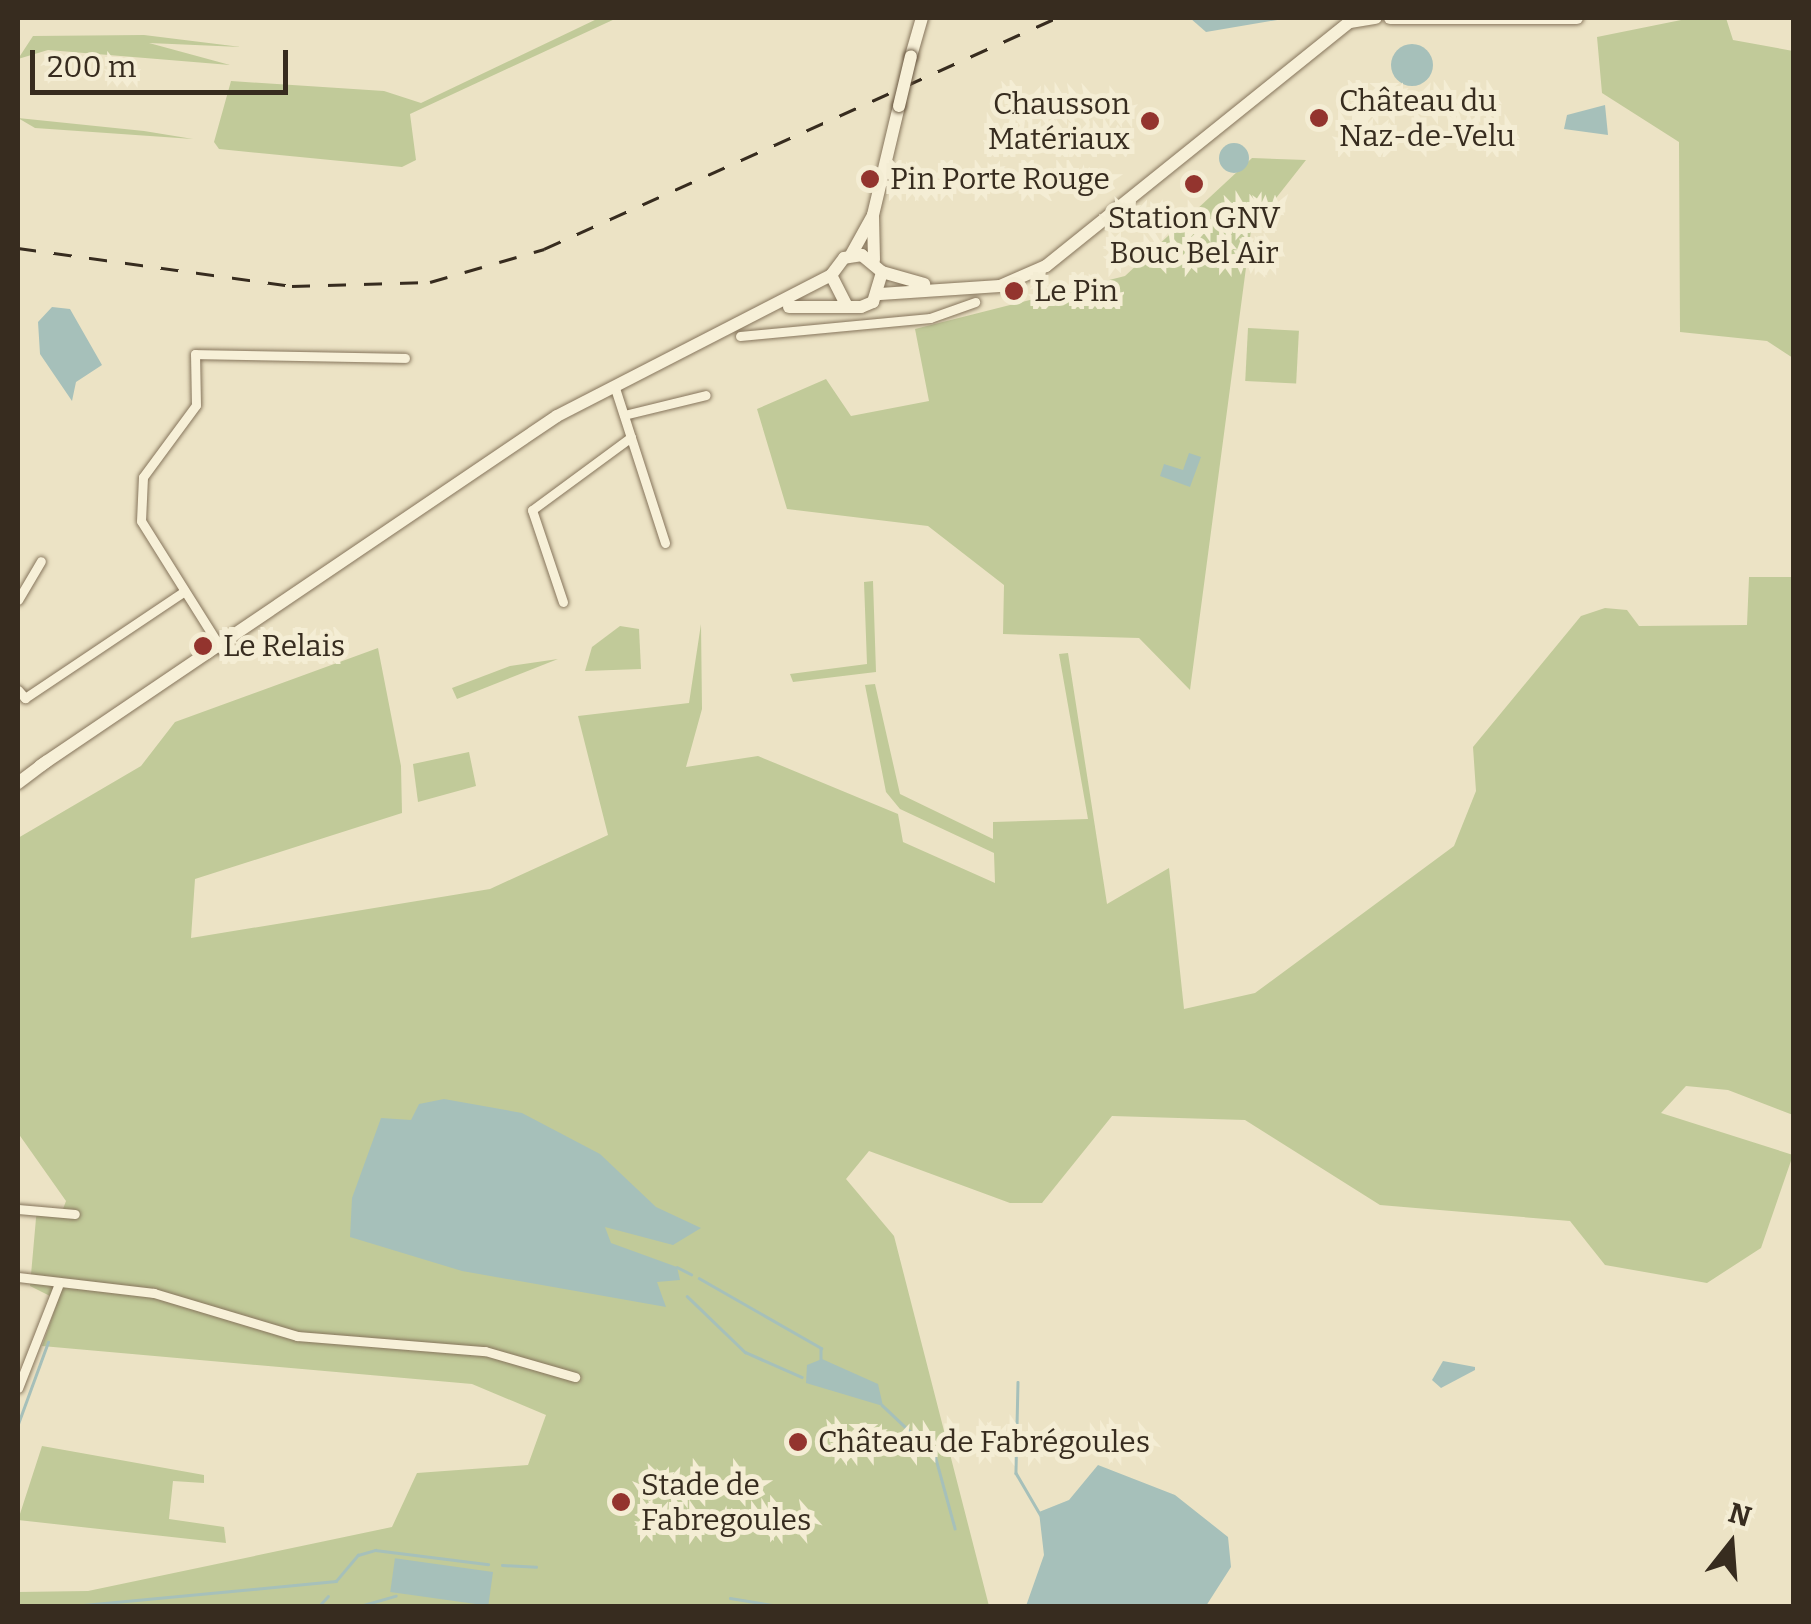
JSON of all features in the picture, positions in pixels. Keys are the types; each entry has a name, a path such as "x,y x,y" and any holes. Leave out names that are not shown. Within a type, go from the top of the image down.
{"main road":[{"path":"18,783 613,383 780,308 831,275 850,255 873,215 922,18"},
{"path":"780,308 853,306 880,294 1014,282 1068,252 1364,18 1376,18"},
{"path":"1390,18 1577,18"},
{"path":"873,215 880,294"},
{"path":"850,255 956,289"},
{"path":"831,275 853,306"}],"street":[{"path":"740,336 863,326 975,302"},
{"path":"853,306 863,326"},
{"path":"220,647 148,541 139,494 196,405 195,354 406,358"},
{"path":"613,383 665,542"},
{"path":"624,416 706,394"},
{"path":"563,602 532,510 630,436"},
{"path":"18,600 41,560"},
{"path":"18,690 25,698 182,593"},
{"path":"18,1210 75,1214"},
{"path":"18,1277 154,1294 296,1336 485,1352 576,1377"},
{"path":"18,1388 50,1305 53,1284"}],"green space":[{"path":"599,18 617,18 410,114 416,160 402,167 219,149 214,142 231,81 384,91 421,103"},
{"path":"1691,18 1726,18 1733,40 1793,51 1793,358 1767,341 1680,332 1679,142 1602,93 1597,37"},
{"path":"144,35 241,47 149,43 230,65 48,50 18,59 33,36"},
{"path":"18,118 144,131 193,139 35,128"},
{"path":"1252,158 1306,160 1251,230 1190,690 1139,638 1003,634 1004,585 928,526 787,509 757,409 826,379 851,416 929,401 915,329 1125,276"},
{"path":"1248,328 1299,331 1296,384 1245,381"},
{"path":"1749,577 1793,577 1793,1115 1728,1090 1686,1086 1661,1113 1793,1155 1761,1248 1707,1283 1605,1265 1570,1221 1380,1205 1245,1120 1112,1116 1042,1203 1010,1203 869,1151 846,1179 894,1236 989,1606 18,1606 18,1592 88,1591 392,1527 417,1473 528,1465 546,1415 472,1384 42,1346 58,1300 30,1286 37,1207 63,1209 66,1201 18,1133 18,838 141,766 175,722 378,648 401,766 402,813 195,879 191,938 490,889 608,835 578,716 689,703 701,624 702,709 686,767 758,756 898,814 903,842 995,883 994,853 900,809 886,792 865,685 875,684 900,794 993,839 993,822 1088,819 1059,654 1068,653 1107,904 1169,868 1184,1009 1255,993 1454,846 1476,791 1473,747 1581,616 1605,608 1627,610 1639,626 1747,625"},
{"path":"873,581 876,672 793,682 790,674 867,664 864,582"},
{"path":"620,626 639,629 641,669 585,671 592,647"},
{"path":"558,659 457,699 452,688 510,666"},
{"path":"469,752 476,786 418,802 413,764"},
{"path":"42,1446 204,1475 204,1483 173,1481 169,1519 224,1527 226,1543 18,1520"}],"water":[{"path":"1190,18 1289,18 1206,32"},
{"path":"1412,44 1427,50 1433,65 1427,80 1412,86 1397,80 1391,65 1397,50"},
{"path":"1605,105 1608,135 1564,129 1567,115"},
{"path":"1234,143 1245,147 1249,158 1245,169 1234,173 1223,169 1219,158 1223,147"},
{"path":"52,307 70,309 102,365 76,382 72,401 40,354 38,322"},
{"path":"1189,453 1201,457 1190,487 1160,476 1164,464 1183,470"},
{"path":"444,1099 522,1113 600,1154 656,1207 701,1228 673,1245 605,1227 611,1243 677,1267 680,1280 657,1282 666,1307 462,1271 350,1237 352,1198 381,1118 411,1120 419,1104"},
{"path":"822,1359 878,1384 883,1406 806,1383 807,1365"},
{"path":"1443,1361 1475,1370 1441,1388 1432,1380"},
{"path":"1098,1465 1175,1495 1228,1537 1231,1567 1206,1606 1026,1606 1044,1555 1039,1512 1069,1500"},
{"path":"395,1558 493,1572 488,1606 390,1592"}],"waterway":[{"path":"677,1267 691,1274"},
{"path":"699,1278 821,1348 821,1362"},
{"path":"687,1296 745,1352 802,1377"},
{"path":"18,1424 48,1342"},
{"path":"1018,1382 1016,1473 1040,1514"},
{"path":"882,1405 935,1455 955,1528"},
{"path":"73,1606 336,1581 358,1555 375,1550 488,1564"},
{"path":"502,1565 536,1567"},
{"path":"319,1606 328,1596"},
{"path":"360,1606 396,1596"},
{"path":"730,1598 779,1606"}],"railway":[{"path":"18,248 292,286 430,282 544,249 1056,18"}],"place":[{"name":"Château du Naz-de-Velu","path":"1319,118"},
{"name":"Chausson Matériaux","path":"1150,121"},
{"name":"Pin Porte Rouge","path":"870,179"},
{"name":"Station GNV Bouc Bel Air","path":"1194,184"},
{"name":"Le Pin","path":"1014,291"},
{"name":"Le Relais","path":"203,646"},
{"name":"Château de Fabrégoules","path":"798,1442"},
{"name":"Stade de Fabregoules","path":"621,1502"}]}
